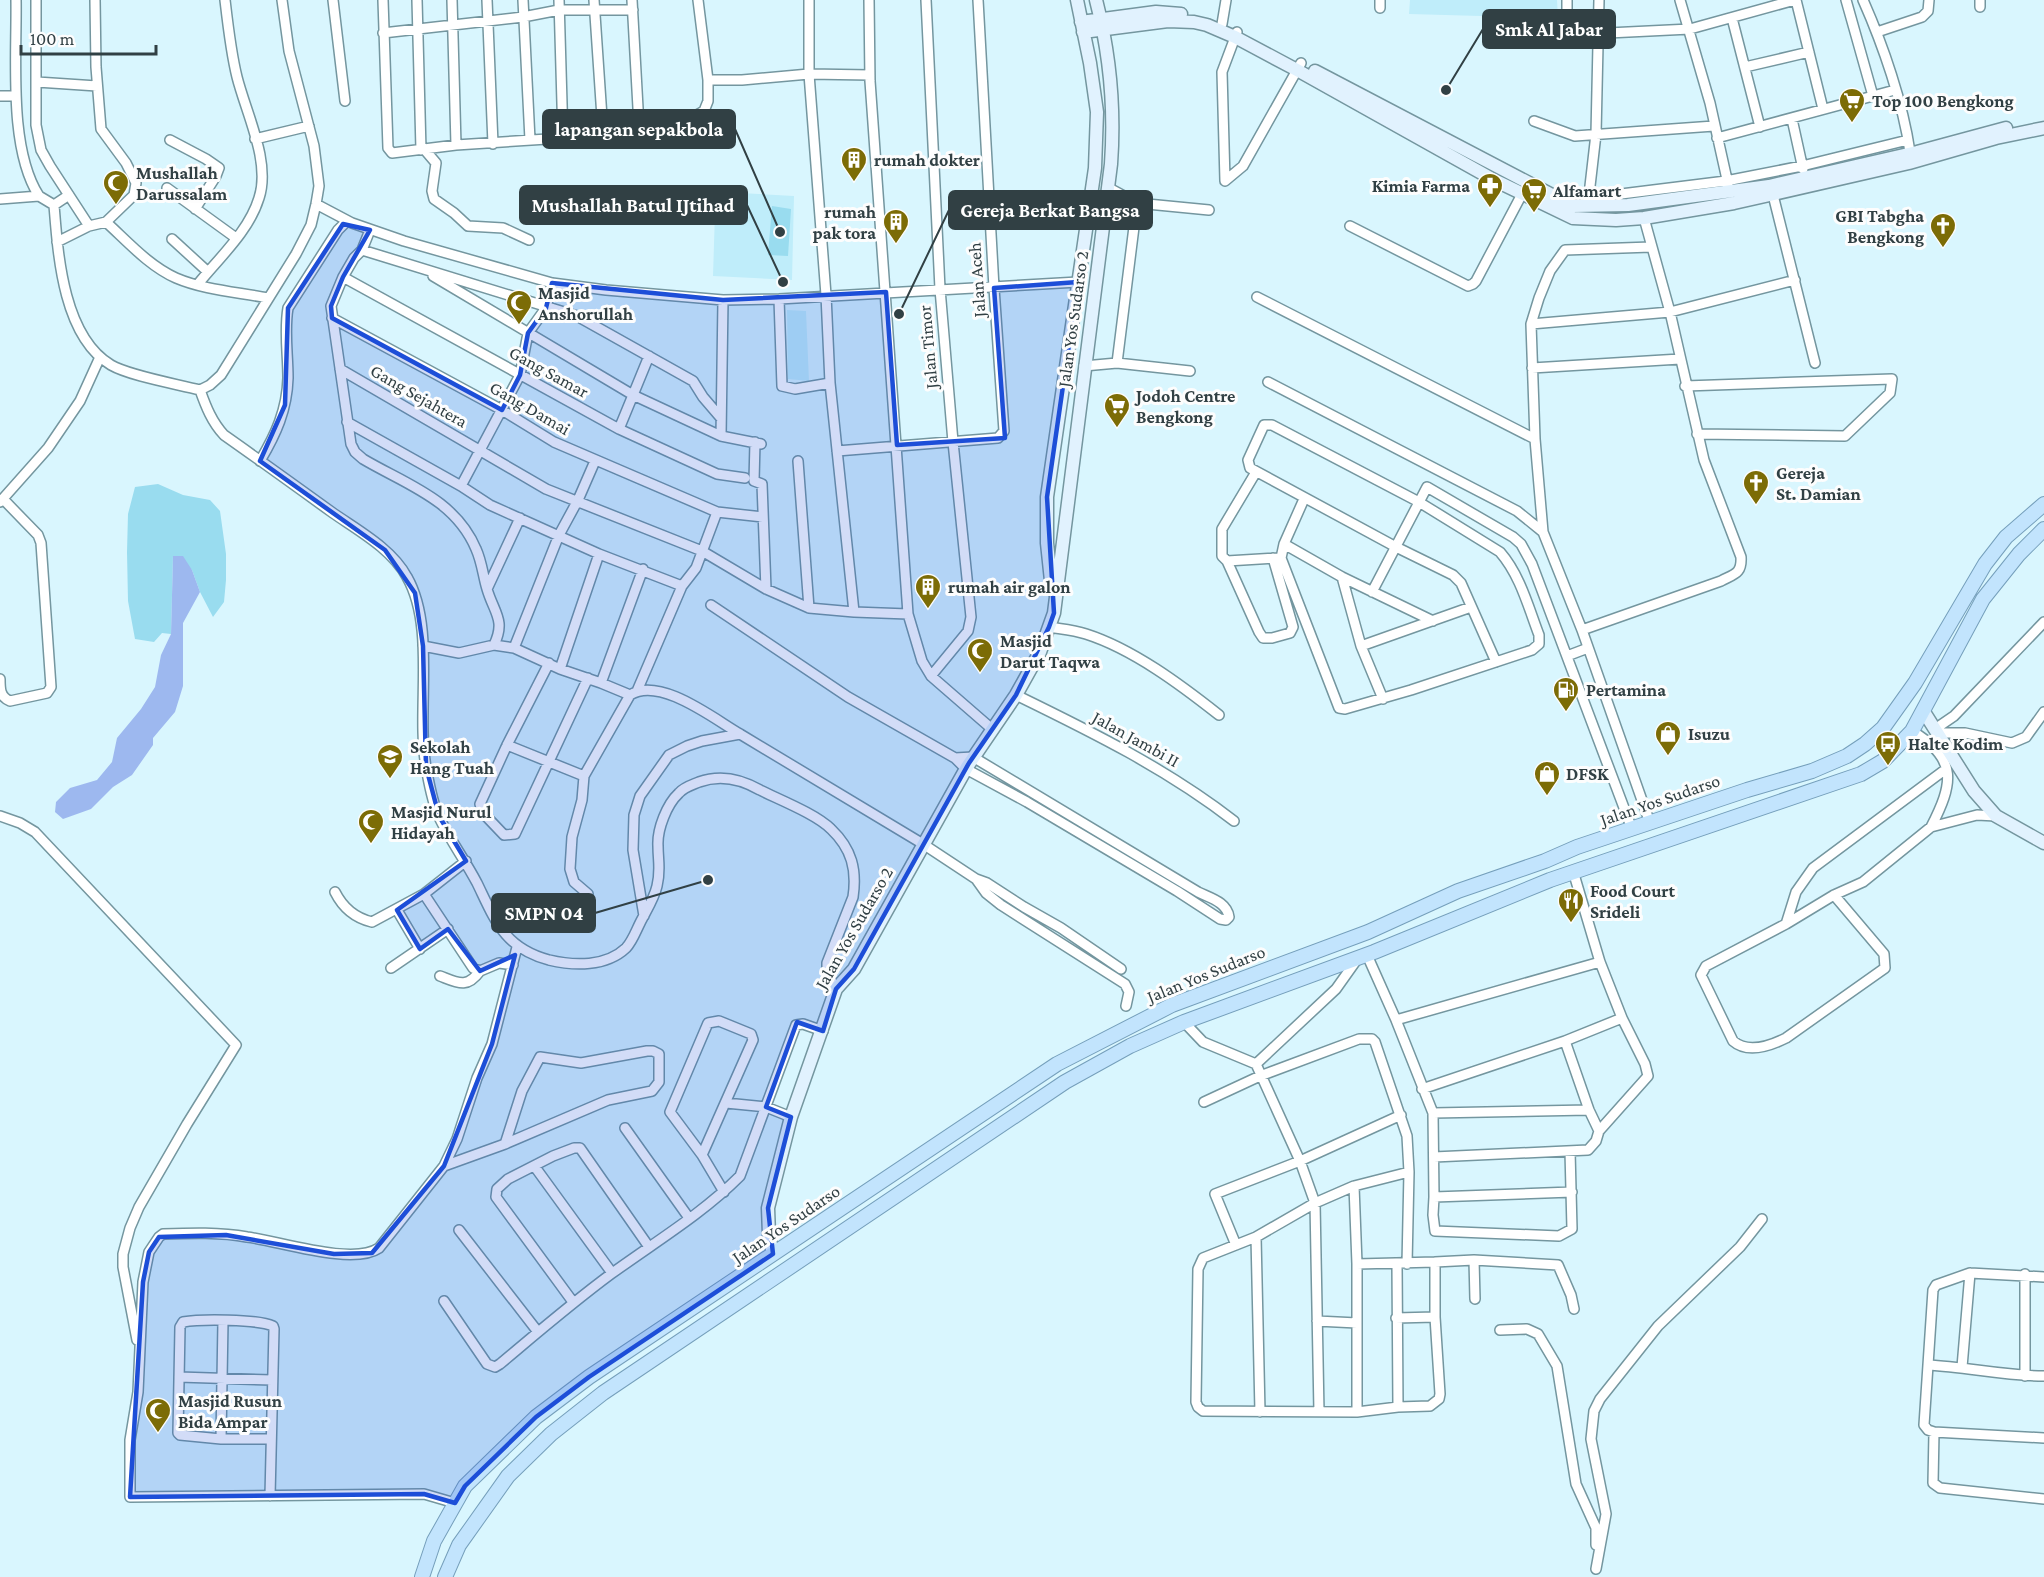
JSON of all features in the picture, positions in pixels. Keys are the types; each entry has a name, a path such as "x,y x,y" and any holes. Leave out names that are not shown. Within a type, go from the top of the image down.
{"main road":[{"name":"Jalan Yos Sudarso 2","path":"1054,612 1047,543 1047,497 1095,168 1098,128 1095,98 1077,0"},
{"name":"Jalan Yos Sudarso 2","path":"773,1254 769,1235 768,1208 791,1117 836,989 854,969 973,757 1016,694 1040,652 1054,612 1084,366 1109,188 1114,124 1102,25 1096,0"},
{"path":"1102,25 1156,12 1194,15 1222,24 1236,34 1573,206 1806,179 1909,146 1939,146 1991,131 2044,120"},
{"path":"1082,27 1184,21 1236,34"},
{"path":"1299,66 1522,194 1573,218 1616,220 1644,218 1773,195 1909,164 1996,138 2044,128"},
{"path":"1067,349 1086,351"},
{"name":"Jalan Yos Sudarso","path":"422,1577 434,1541 465,1486 536,1417 589,1377 1057,1064 1172,1005 1368,932 1458,891 1545,861 1577,847 1812,771 1847,756 1883,729 1900,706 1984,564 2006,537 2044,504"},
{"name":"Jalan Yos Sudarso","path":"445,1577 459,1545 508,1476 551,1434 613,1386 1065,1082 1121,1051 1184,1022 1362,957 1573,871 1861,774 1883,761 1912,731 1924,712 1983,599 2019,554 2044,529"},
{"path":"1924,712 1974,791 1996,816 2044,843"},
{"path":"1616,835 1623,856"},
{"path":"1545,861 1550,880"},
{"path":"1113,1034 1121,1051"},
{"path":"1012,1093 1026,1110"}],"street":[{"path":"16,0 15,96 24,159 32,185 39,196 54,205"},
{"path":"36,0 36,125 41,150 89,226"},
{"path":"57,242 89,226 106,222 134,195 136,183 126,164 101,129 97,86 95,0"},
{"path":"198,284 236,238 259,200 262,186 261,166 255,139 237,76 225,0"},
{"path":"54,205 57,242 70,308 88,342 100,357 121,370 200,390 210,385 221,375 296,254 311,225 316,204 318,173 309,126 289,51 282,0"},
{"path":"333,0 345,101"},
{"path":"383,0 388,148 392,153 456,145 563,138 700,114 704,111 708,101 708,80 698,0"},
{"path":"417,0 423,150 436,163 432,191 434,199 468,225 503,228 529,240"},
{"path":"452,0 456,145"},
{"path":"487,0 493,144"},
{"path":"523,0 530,140"},
{"path":"559,0 563,138"},
{"path":"809,0 809,74 826,295 830,383 854,612"},
{"path":"869,0 870,75 908,614 922,661 931,676 992,729"},
{"name":"Jalan Timor","path":"926,0 940,289 971,617 968,631 931,676"},
{"name":"Jalan Aceh","path":"953,442 998,438 1003,435 1004,431 978,0"},
{"path":"1222,24 1226,0"},
{"path":"1567,0 1568,32 1604,33 1690,29 1796,0 1823,109"},
{"path":"1599,0 1604,33 1590,186 1598,197 1627,199"},
{"path":"1680,0 1690,29 1728,187 1802,166 1909,146 1877,32 1863,0"},
{"path":"1846,0 1873,96"},
{"path":"1877,32 1922,17 1928,11 1929,0"},
{"path":"383,33 523,17 594,5 632,5 639,126"},
{"path":"594,5 603,132"},
{"path":"1732,18 1760,127"},
{"path":"1236,34 1222,72 1226,181 1243,166 1299,66"},
{"path":"1745,67 1809,52"},
{"path":"708,80 742,80 809,74 870,75"},
{"path":"37,82 97,86"},
{"path":"1717,138 1895,90"},
{"path":"0,96 15,96"},
{"path":"1792,119 1806,179"},
{"path":"1534,121 1575,136 1714,126"},
{"path":"255,139 309,126"},
{"path":"170,140 219,168 195,209"},
{"path":"167,188 236,238"},
{"path":"1109,188 1137,203 1209,210"},
{"path":"1350,226 1468,286 1476,281 1522,194"},
{"path":"54,205 69,195"},
{"path":"1773,195 1815,363"},
{"path":"0,199 39,196"},
{"path":"1117,363 1137,203"},
{"path":"316,204 347,221 370,230 552,283 596,289 723,300 779,299 1078,282"},
{"path":"1582,630 1721,580 1737,573 1741,566 1741,557 1704,460 1697,435 1670,312 1644,218"},
{"path":"260,461 278,431 285,405 288,378 286,320 288,308 338,230 347,221"},
{"path":"106,222 160,269 176,278 268,298"},
{"path":"370,230 362,250 354,258 331,306 351,444 358,455 423,490 459,520 477,551 487,589 499,617 499,634 494,645"},
{"path":"172,239 208,272"},
{"path":"1650,823 1582,630 1543,532 1535,439 1531,324 1550,271 1565,250 1652,246"},
{"path":"362,250 577,316 693,381 703,398 721,418"},
{"path":"421,269 633,395 721,436 758,443 754,481 762,484 766,589"},
{"name":"Gang Samar","path":"344,277 619,429 717,474 745,478"},
{"path":"1531,324 1670,312 1795,280"},
{"path":"461,486 520,375 528,333 546,308 552,283"},
{"path":"1257,297 1535,439"},
{"path":"779,299 782,386 795,389 830,383"},
{"path":"721,436 723,300"},
{"name":"Gang Damai","path":"332,318 554,442 595,461 717,512 763,517"},
{"path":"619,429 649,356"},
{"path":"0,680 0,692 10,701 47,693 51,687 41,543 38,535 2,501 48,448 80,401 100,357"},
{"path":"1532,368 1680,359"},
{"path":"1084,366 1117,363 1190,371"},
{"name":"Gang Sejahtera","path":"340,369 546,489 702,551 766,589 809,608 908,614"},
{"path":"1685,386 1892,379 1890,393 1845,436 1697,435"},
{"path":"1268,382 1517,511 1543,532"},
{"path":"200,390 216,426 224,435 385,550 407,576 417,602 423,646 423,740 433,799 439,816 466,861 506,938 517,947 548,960 585,963 604,962 628,947 657,887 660,859 657,845 663,820 678,793 703,780 718,778 741,780 828,825 839,836 849,853 855,876 853,897 826,968 836,989"},
{"path":"347,422 461,486 490,506 599,554 682,586"},
{"path":"1277,558 1339,708 1345,709 1383,699 1496,662 1532,650 1539,644 1540,640 1510,564 1500,552 1419,502 1266,424 1261,428 1248,460 1250,468 1396,548 1454,575 1461,583 1496,662"},
{"path":"837,451 953,442"},
{"path":"514,648 559,535 595,461"},
{"path":"798,461 809,608"},
{"path":"1256,472 1222,529 1222,556 1227,561 1263,638 1272,639 1290,633 1293,627 1277,558 1304,499"},
{"path":"1372,592 1427,487 1521,544 1532,564 1632,829"},
{"path":"588,894 574,882 570,869 572,837 582,800 584,776 633,693 682,586 693,574 717,512"},
{"path":"487,589 520,518"},
{"path":"1284,544 1342,577 1433,621"},
{"path":"560,669 599,554"},
{"path":"1227,561 1277,558"},
{"path":"601,683 643,570"},
{"path":"1342,577 1361,646 1383,699"},
{"path":"711,605 848,697 955,758 966,769 1027,802 1220,919 1226,920 1229,917 1224,904 1198,892 973,757 955,758"},
{"path":"1361,646 1471,607"},
{"path":"1937,731 2044,622"},
{"path":"1049,627 1085,634 1118,648 1189,691 1219,715"},
{"path":"423,646 459,653 494,645 514,648 560,669 633,693 656,690 675,696 923,844 975,879 987,883 1061,928 1121,969"},
{"path":"1567,656 1588,648"},
{"path":"549,663 480,804 483,813 504,835 515,834 588,678"},
{"name":"Jalan Jambi II","path":"1016,694 1145,760 1199,794 1234,821"},
{"path":"1937,731 1965,733 2012,743 2026,737 2044,712"},
{"path":"1912,731 1925,739 1939,753 1949,780 1946,794 1931,827"},
{"path":"644,916 633,850 634,815 640,796 669,755 702,741 740,734"},
{"path":"507,745 584,776"},
{"path":"1786,924 1796,892 1813,868 1946,769"},
{"path":"1834,895 1884,954 1885,968 1786,1038 1770,1046 1745,1048 1739,1046 1733,1041 1701,975 1702,970 1714,961 1786,924 1834,895 1863,882 1931,827 1977,815 1996,816"},
{"path":"0,816 20,823 35,832 236,1046 212,1080 139,1207 130,1228 123,1254 123,1267 140,1359"},
{"path":"335,892 340,902 349,911 372,922 424,894 466,861"},
{"path":"1434,1157 1588,1150 1596,1141 1599,1131 1648,1076 1645,1064 1622,1018 1600,962 1573,871"},
{"path":"975,879 986,893 1001,905 1125,984 1129,992 1126,1006"},
{"path":"424,894 473,968 480,971"},
{"path":"397,910 420,949"},
{"path":"391,968 448,929"},
{"path":"455,1503 424,1494 130,1497 130,1440 138,1392 145,1272 149,1252 159,1237 172,1234 246,1236 334,1254 361,1255 372,1253 379,1248 444,1166 457,1139 477,1078 492,1044 517,947"},
{"path":"1256,1064 1336,989 1362,957 1396,1020 1433,1113 1433,1215 1436,1231 1559,1236 1572,1230 1570,1151"},
{"path":"1396,1020 1600,962"},
{"path":"440,976 456,982 468,983 473,981 480,971 499,963 513,965"},
{"path":"1422,1089 1565,1041 1622,1018"},
{"path":"702,1155 753,1038 751,1034 718,1021 708,1023 670,1112 702,1155 724,1192"},
{"path":"1184,1022 1203,1042 1256,1064 1300,1161 1315,1203 1319,1412"},
{"path":"444,1301 487,1364 491,1366 500,1364 573,1302 724,1192 740,1176 796,1025 803,1024 823,1031"},
{"path":"1204,1102 1260,1076 1359,1039 1372,1039 1375,1042 1407,1136 1409,1172 1396,1317 1398,1407"},
{"path":"1565,1041 1589,1110 1599,1131"},
{"path":"444,1166 505,1144 608,1100 652,1091 659,1082 659,1054 647,1052 581,1063 540,1057 522,1091 505,1144"},
{"path":"726,1103 766,1107 791,1117"},
{"path":"1433,1113 1589,1110"},
{"path":"1236,1245 1215,1194 1300,1161 1401,1115"},
{"path":"625,1128 689,1218"},
{"path":"573,1302 496,1197 497,1190 508,1179 562,1152 577,1148 583,1150 649,1246"},
{"path":"535,1167 612,1273"},
{"path":"1409,1172 1354,1186 1315,1203 1256,1238 1203,1258 1198,1269 1196,1402 1198,1407 1203,1411 1357,1412 1430,1406 1439,1399 1440,1394 1435,1262"},
{"path":"1354,1186 1357,1264 1357,1412"},
{"path":"1434,1197 1572,1192"},
{"path":"1595,1573 1606,1514 1591,1439 1594,1411 1600,1399 1658,1326 1740,1247 1762,1219"},
{"path":"459,1230 538,1332"},
{"path":"1256,1238 1260,1412"},
{"path":"1357,1264 1474,1260 1558,1265 1571,1295 1574,1309"},
{"path":"1474,1260 1475,1299"},
{"path":"1962,1367 1970,1273"},
{"path":"2044,1277 2025,1274 1970,1273 1936,1285 1933,1290 1924,1425 1928,1430 1934,1432 2044,1438"},
{"path":"2025,1274 2025,1376"},
{"path":"1396,1317 1436,1317"},
{"path":"270,1439 221,1439 180,1435 181,1324 185,1321 263,1323 273,1326 270,1496"},
{"path":"221,1439 223,1321"},
{"path":"1317,1322 1357,1323"},
{"path":"1500,1330 1527,1329 1538,1334 1557,1366 1576,1484 1596,1528 1595,1573"},
{"path":"1928,1365 2044,1376"},
{"path":"179,1377 272,1380"},
{"path":"1934,1432 1933,1483 1940,1488 2044,1498"}],"highlighted area":[{"path":"343,224 370,230 343,277 331,306 332,318 502,410 520,375 528,333 546,308 552,283 723,300 886,292 897,445 1005,438 994,288 1078,282 1047,497 1054,613 1016,695 969,763 854,969 836,989 823,1031 797,1022 766,1107 791,1117 768,1208 773,1254 589,1377 536,1417 465,1486 455,1503 424,1494 130,1497 143,1282 149,1252 159,1237 226,1235 334,1254 372,1253 444,1166 492,1044 515,955 480,971 448,929 420,949 397,910 466,861 439,816 426,767 423,646 415,593 385,550 260,461 285,405 288,308"}],"shaded area":[{"path":"1410,0 1557,0 1558,18 1409,14"},
{"path":"740,193 794,196 792,280 713,276 715,212 738,212"},
{"path":"772,206 791,209 788,256 768,255"},
{"path":"787,310 806,311 809,381 788,379"},
{"path":"158,484 183,495 210,500 220,511 226,554 226,580 224,602 213,617 192,570 173,556 171,634 162,633 154,642 135,639 128,601 127,552 128,514 135,487"},
{"path":"173,556 183,556 192,570 200,592 183,623 183,686 175,712 153,738 153,745 132,775 113,787 91,809 63,819 55,812 56,802 70,788 97,780 112,762 117,738 141,709 155,687 161,655 171,634"}],"place":[{"name":"Smk Al Jabar","path":"1446,90"},
{"name":"Top 100 Bengkong","path":"1852,124"},
{"name":"rumah dokter","path":"854,183"},
{"name":"Mushallah Darussalam","path":"116,206"},
{"name":"Kimia Farma","path":"1490,209"},
{"name":"Alfamart","path":"1534,214"},
{"name":"lapangan sepakbola","path":"780,232"},
{"name":"rumah pak tora","path":"896,245"},
{"name":"GBI Tabgha Bengkong","path":"1943,249"},
{"name":"Mushallah Batul IJtihad","path":"783,282"},
{"name":"Gereja Berkat Bangsa","path":"899,314"},
{"name":"Masjid Anshorullah","path":"519,326"},
{"name":"Jodoh Centre Bengkong","path":"1117,429"},
{"name":"Gereja St. Damian","path":"1756,506"},
{"name":"rumah air galon","path":"928,610"},
{"name":"Masjid Darut Taqwa","path":"980,674"},
{"name":"Pertamina","path":"1566,713"},
{"name":"Isuzu","path":"1668,757"},
{"name":"Halte Kodim","path":"1888,767"},
{"name":"Sekolah Hang Tuah","path":"390,780"},
{"name":"DFSK","path":"1547,797"},
{"name":"Masjid Nurul Hidayah","path":"371,845"},
{"name":"SMPN 04","path":"708,880"},
{"name":"Food Court Srideli","path":"1571,924"},
{"name":"Masjid Rusun Bida Ampar","path":"158,1434"}]}
